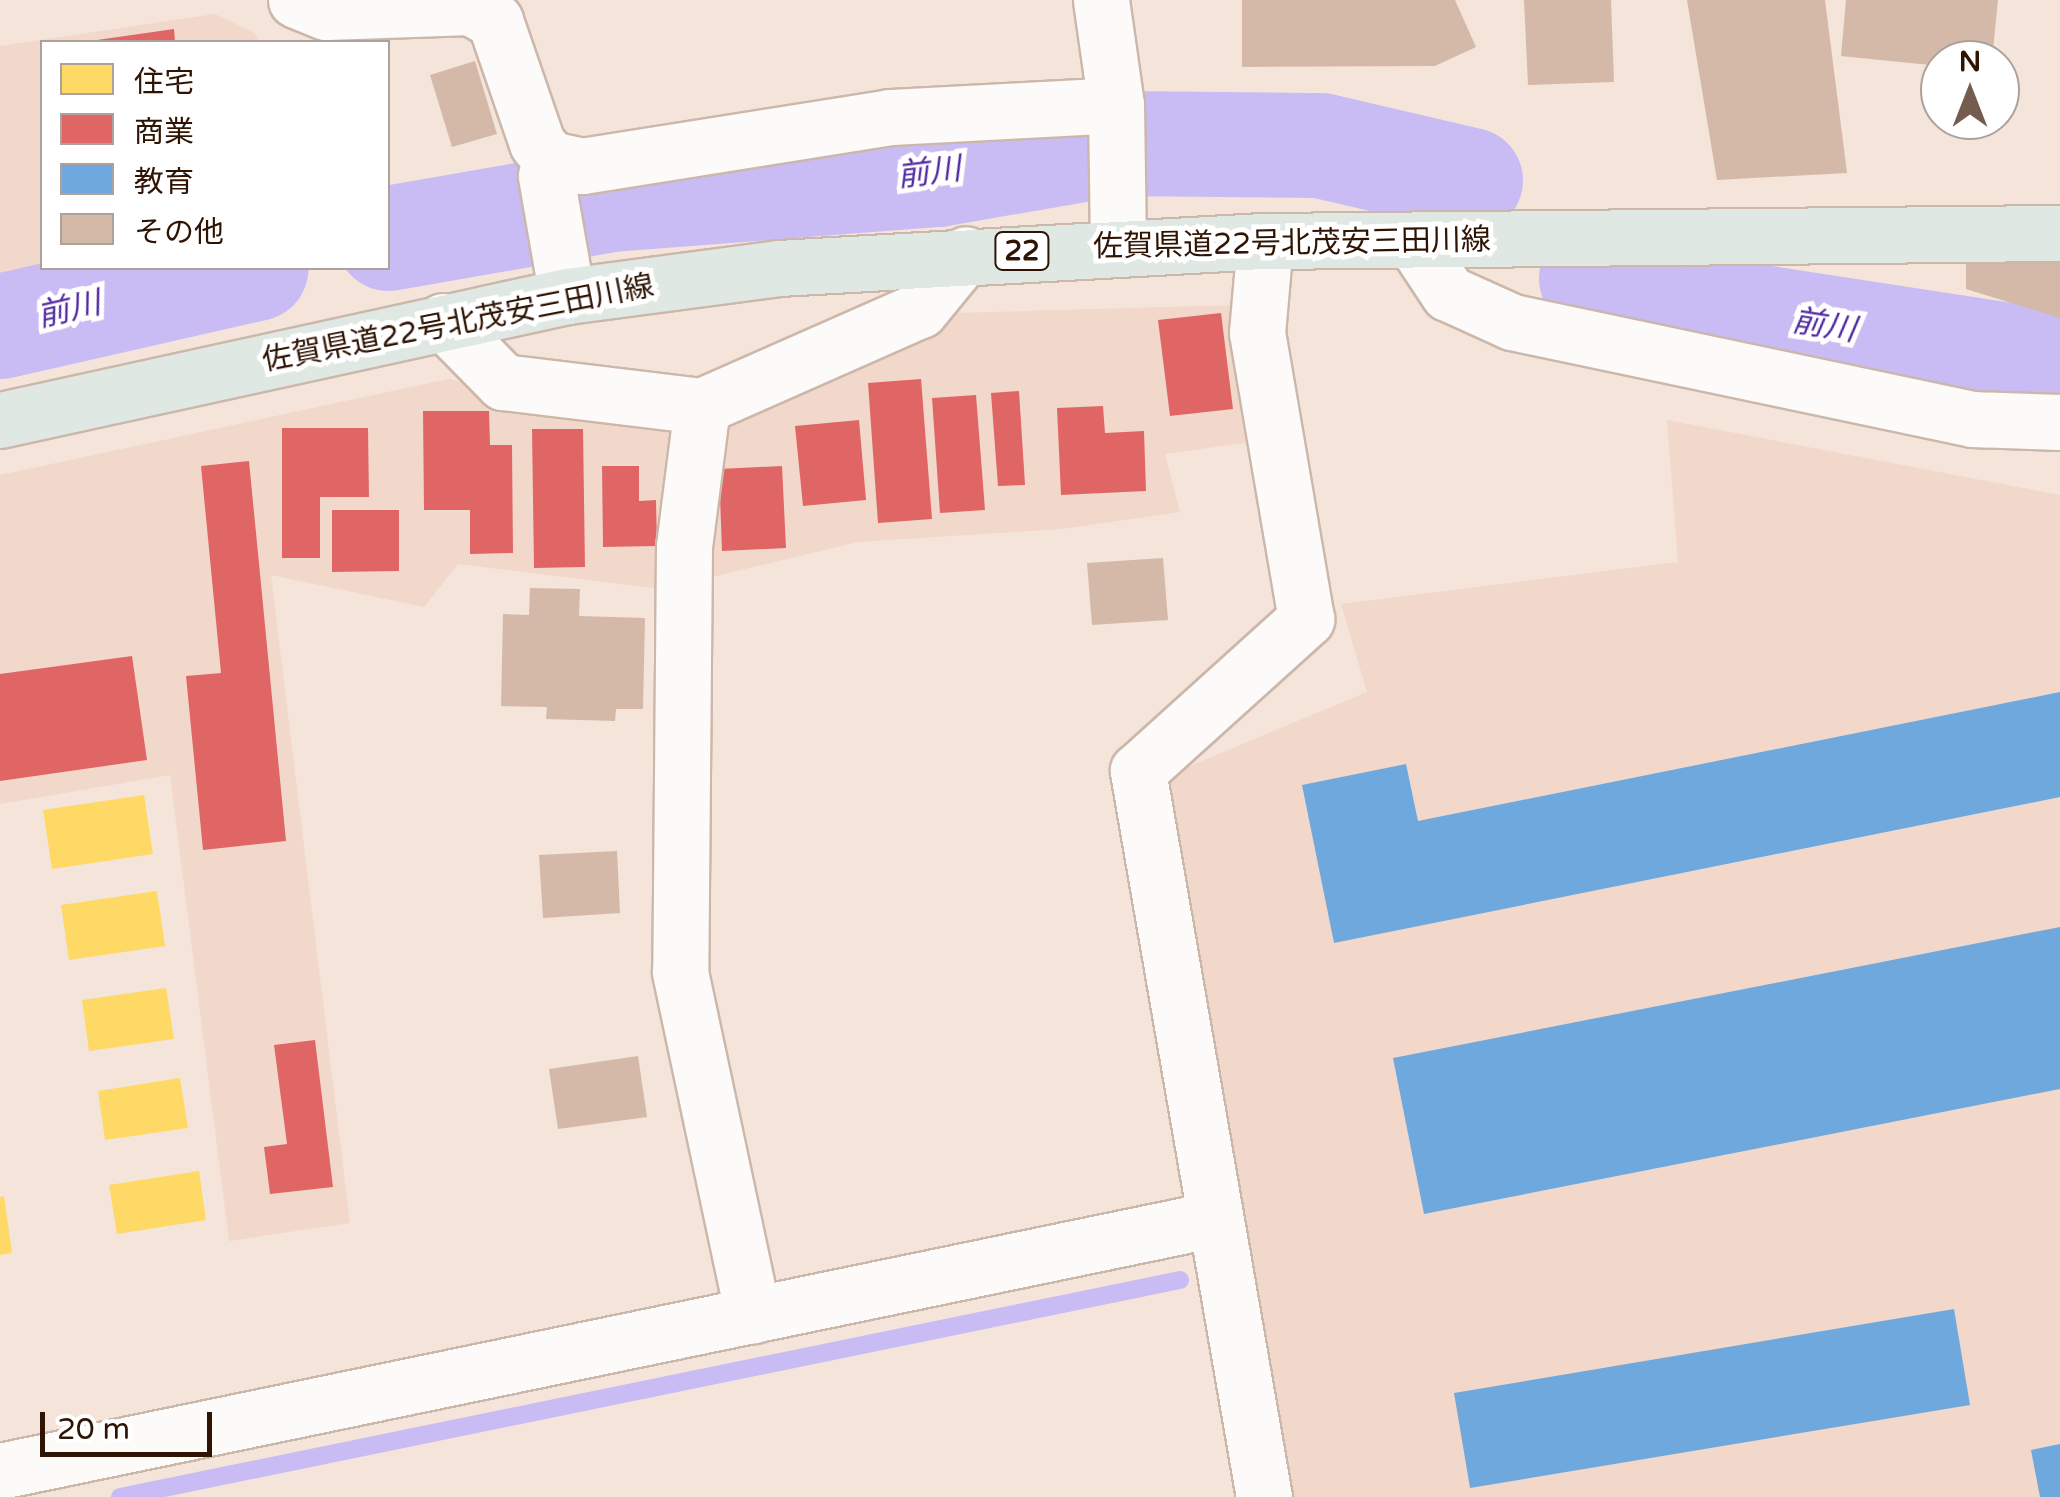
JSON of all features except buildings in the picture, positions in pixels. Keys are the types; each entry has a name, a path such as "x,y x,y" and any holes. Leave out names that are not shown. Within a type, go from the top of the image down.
{"main road":[{"name":"佐賀県道22号北茂安三田川線","path":"0,420 567,296 779,268 966,254 1265,242 2060,233"}],"street":[{"path":"296,0 326,12 470,7 494,22 548,168 567,296"},
{"path":"1101,0 1116,105 1113,174 1118,247"},
{"path":"548,168 582,166 890,116 1116,105"},
{"path":"1413,240 1448,293 1512,322 1972,419 2060,422"},
{"path":"1264,1497 1138,771 1306,619 1258,333 1265,242"},
{"path":"443,321 504,382 702,406 920,310 966,254"},
{"path":"702,406 684,547 680,972 754,1314"},
{"path":"0,1471 1215,1220"}],"shaded area":[{"path":"215,14 255,33 258,40 40,40"},
{"path":"40,40 40,270 143,270 0,302 0,46"},
{"path":"1238,305 1252,442 1165,454 1180,512 1061,529 858,542 661,589 458,564 424,607 271,575 350,1223 229,1241 170,775 0,804 0,475 448,379 705,427 956,313"},
{"path":"1667,420 2060,495 2060,1497 1288,1497 1161,778 1367,692 1341,604 1678,562"}],"waterway":[{"name":"前川","path":"390,238 611,199 937,174 1117,143 1320,145 1470,180"},
{"name":"前川","path":"0,326 246,270"},
{"name":"前川","path":"1591,278 1715,310 2060,363"},
{"path":"120,1497 1180,1280"}]}
